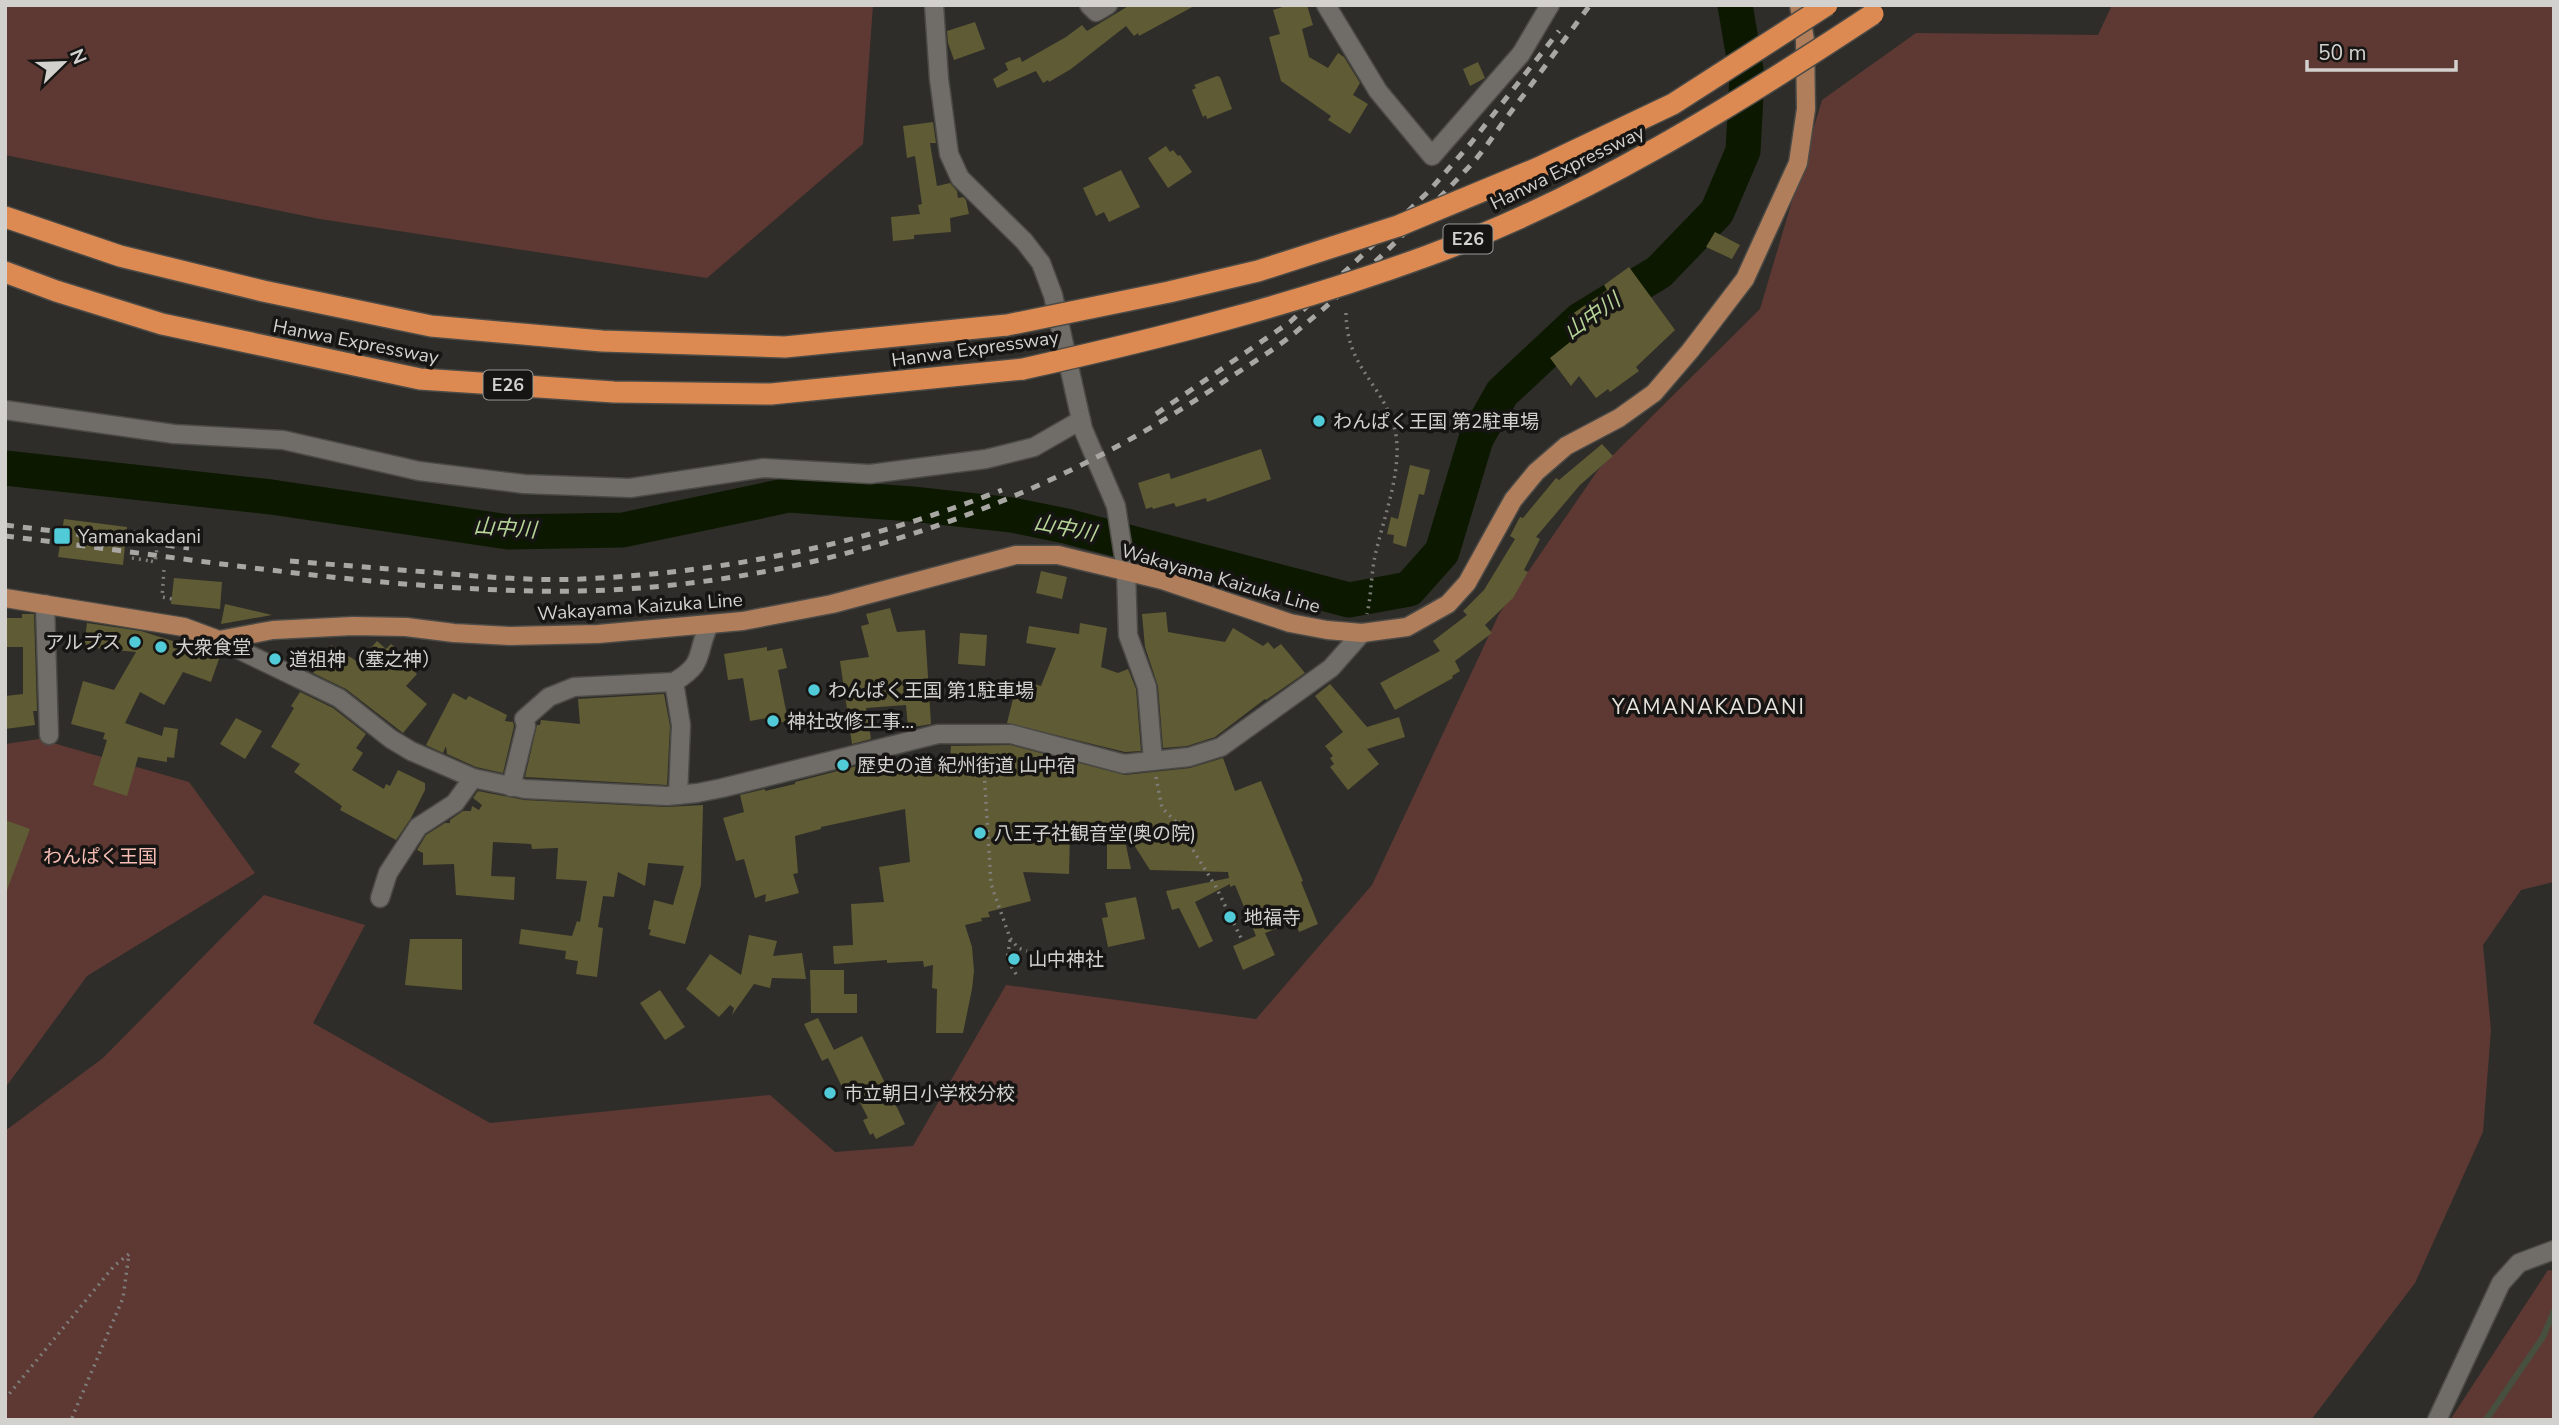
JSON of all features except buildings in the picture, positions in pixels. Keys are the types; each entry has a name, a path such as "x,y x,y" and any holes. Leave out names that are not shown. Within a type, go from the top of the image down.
{"highway":[{"name":"Hanwa Expressway","path":"5,217 120,256 263,291 431,326 602,341 785,347 1007,325 1258,271 1398,226 1538,168 1673,104 1827,5"},
{"name":"Hanwa Expressway","path":"5,272 162,324 420,379 614,392 771,394 1023,369 1152,340 1296,302 1429,256 1526,215 1651,153 1879,10"}],"main road":[{"name":"Wakayama Kaizuka Line","path":"219,640 273,630 353,625 510,636 597,634 709,625 832,604 1016,555 1058,555 1125,561 1162,580 1290,623 1327,630 1362,633 1407,627 1448,604 1466,583 1513,500 1536,472 1566,446 1619,418 1654,393 1745,279 1798,163 1806,109 1805,40 1799,5"},
{"path":"5,598 184,627 219,640"}],"street":[{"path":"934,5 939,79 951,161 960,178 1024,241 1041,263 1054,295 1081,420 1116,506 1125,561 1128,635 1147,687 1153,761"},
{"path":"1089,5 1096,12 1108,5"},
{"path":"1326,5 1378,91 1432,156 1521,54 1550,5"},
{"path":"5,410 173,434 283,440 419,471 524,484 630,488 764,468 870,474 986,459 1034,447 1081,420"},
{"path":"45,604 49,735"},
{"path":"511,787 526,726 524,719 549,698 574,687 674,682 690,673 700,659 701,642 709,625"},
{"path":"219,640 339,698 391,739 411,751 473,778 511,787 678,795 722,788 938,734 982,733 1021,737 1124,764 1189,757 1221,747 1332,668 1362,633"},
{"path":"674,682 681,726 678,795"},
{"path":"380,898 388,873 418,828 455,803 473,778"},
{"path":"2437,1420 2501,1283 2519,1263 2554,1250"}],"path":[{"path":"1346,313 1346,330 1353,357 1379,395 1392,421 1398,447 1374,562 1368,612"},
{"path":"131,558 155,562 159,536 133,532"},
{"path":"164,570 162,597 172,598"},
{"path":"982,733 991,884 1010,938 1018,948 1027,951"},
{"path":"1153,761 1162,808 1175,821 1216,887 1242,940"},
{"path":"1010,938 1007,960 1018,976"},
{"path":"5,1399 114,1266 129,1254 123,1297 71,1420"}],"green space":[{"path":"5,5 873,5 863,144 707,278 320,219 5,155"},
{"path":"2112,5 2554,5 2554,884 2553,882 2521,890 2483,945 2491,1030 2483,1132 2415,1283 2311,1420 5,1420 5,1131 103,1058 264,895 365,925 313,1023 490,1123 770,1095 835,1152 913,1146 1006,985 1256,1019 1372,885 1499,614 1598,470 1760,309 1822,100 1916,33 2098,35"},
{"name":"わんぱく王国","path":"39,739 189,782 255,873 87,976 5,1088 5,744"},
{"path":"2548,1270 2554,1271 2554,1420 2450,1420"}],"waterway":[{"name":"山中川","path":"5,468 271,497 508,532 623,530 789,495 912,504 1012,515 1066,526 1349,600 1409,589 1442,552 1476,439 1502,393 1580,320 1659,272 1717,212 1743,151 1747,76 1735,5"},
{"path":"2486,1420 2543,1337 2554,1311"}],"railway":[{"path":"5,536 401,584 534,591 626,589 718,579 809,562 898,538 985,508 1070,471 1151,427 1285,340 1366,271 1470,165 1590,5"},
{"path":"1156,414 1290,322 1353,264 1430,190 1471,143 1559,31"},
{"path":"290,561 528,579 582,579 691,570 744,562 847,540 899,526 1002,490"},
{"path":"5,525 189,548"}],"place":[{"name":"わんぱく王国 第2駐車場","path":"1319,421"},
{"name":"Yamanakadani","path":"62,536"},
{"name":"アルプス","path":"135,642"},
{"name":"大衆食堂","path":"161,647"},
{"name":"道祖神（塞之神）","path":"275,659"},
{"name":"わんぱく王国 第1駐車場","path":"814,690"},
{"name":"神社改修工事…","path":"773,721"},
{"name":"歴史の道 紀州街道 山中宿","path":"843,765"},
{"name":"八王子社観音堂(奥の院)","path":"980,833"},
{"name":"地福寺","path":"1230,917"},
{"name":"山中神社","path":"1014,959"},
{"name":"市立朝日小学校分校","path":"830,1093"}],"district":[{"name":"YAMANAKADANI","path":"1709,707"}]}
